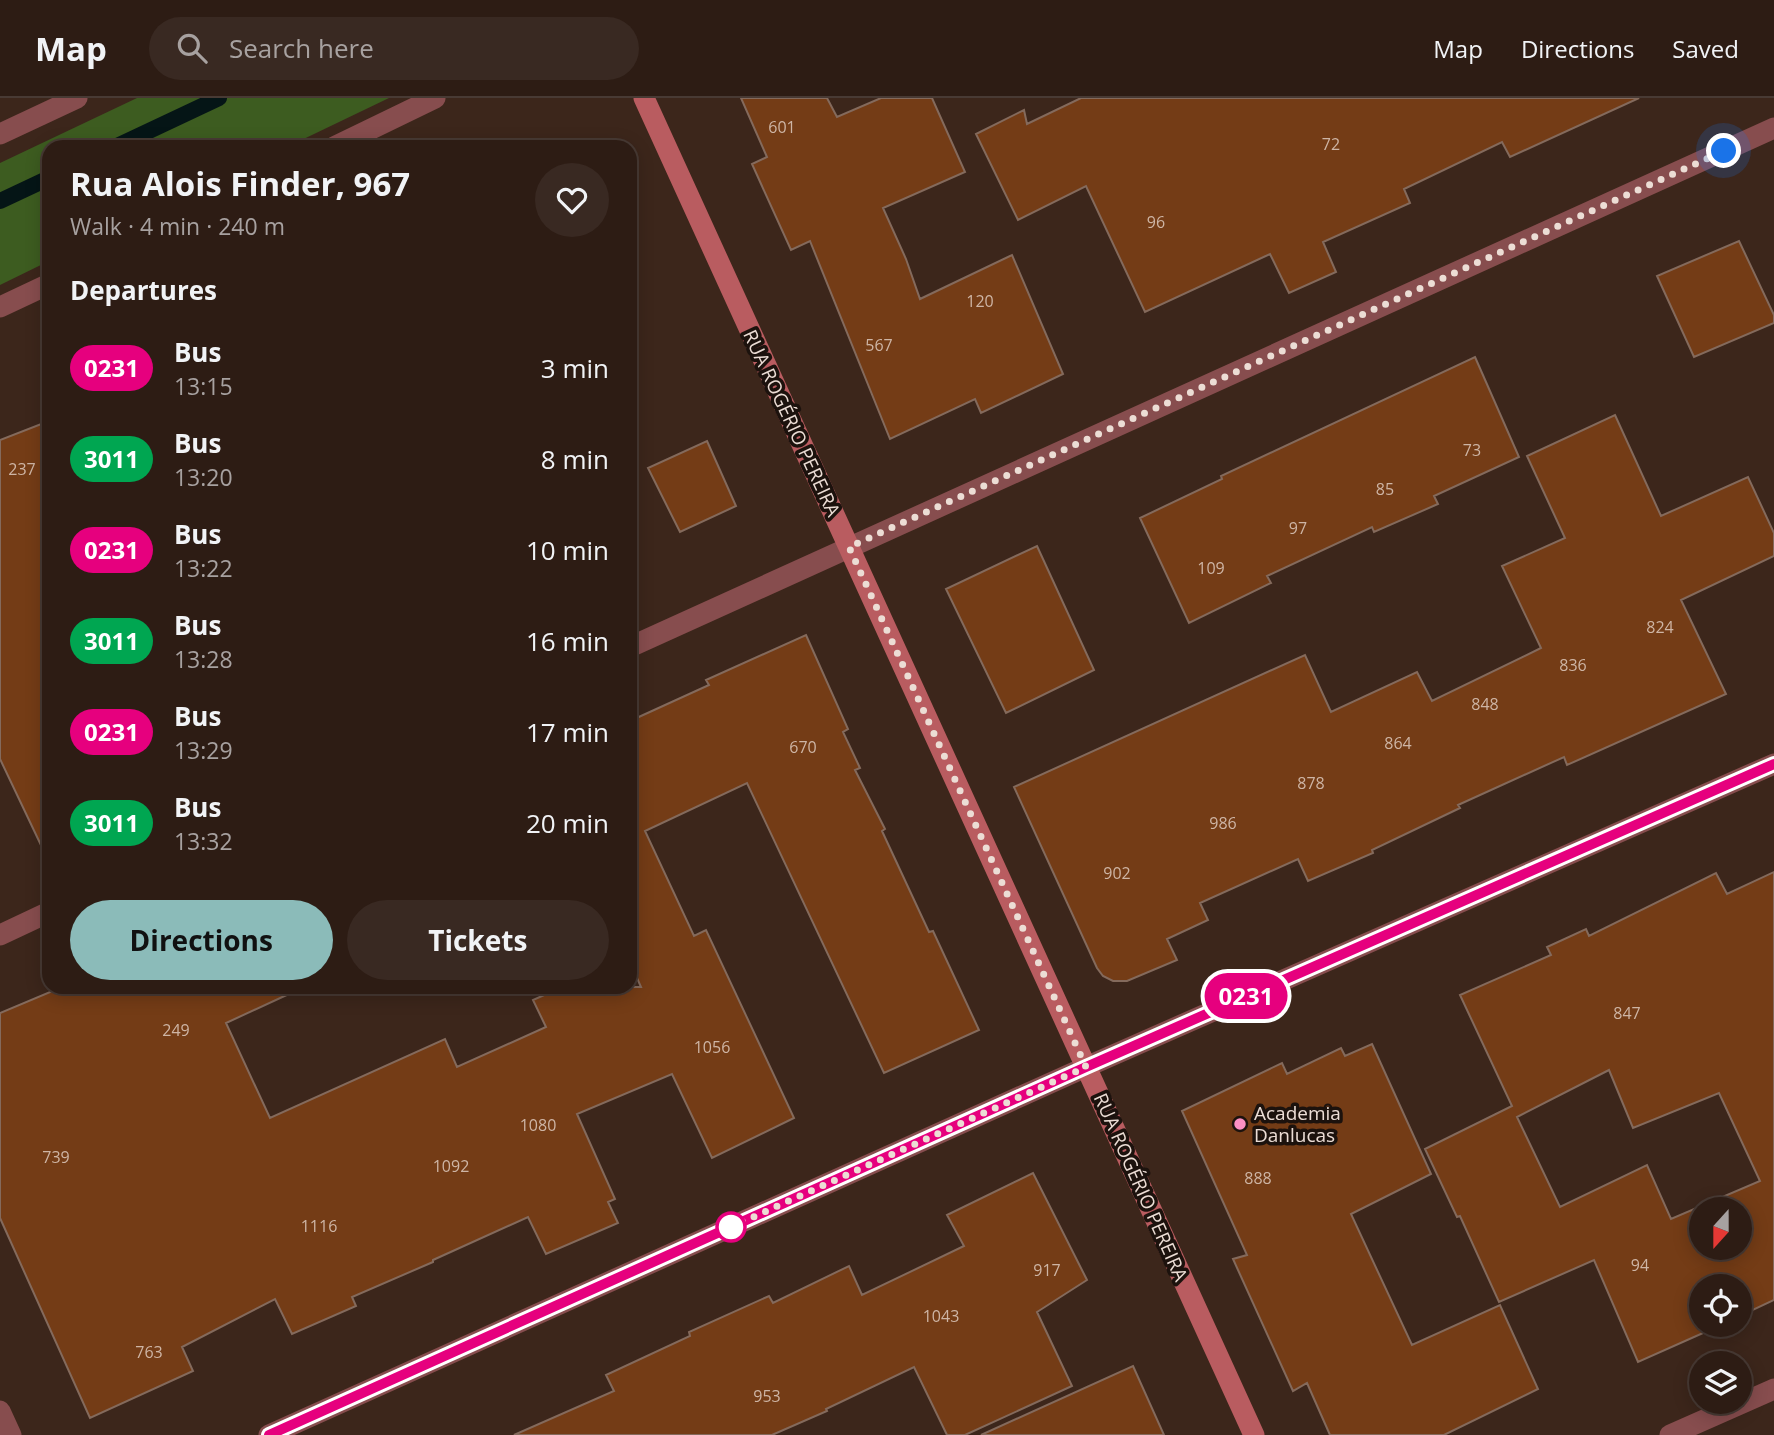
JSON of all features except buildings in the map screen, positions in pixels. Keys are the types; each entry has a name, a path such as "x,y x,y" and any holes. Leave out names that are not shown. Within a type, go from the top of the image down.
{"street":[{"path":"0,134 77,98"},
{"path":"348,140 435,98"},
{"name":"RUA ROGÉRIO PEREIRA","path":"644,98 1254,1435"},
{"path":"637,644 1774,128"},
{"path":"0,307 42,287"},
{"path":"269,1435 1086,1067 1774,764"},
{"path":"0,934 42,915"},
{"path":"1670,1435 1774,1389"},
{"path":"0,1411 11,1435"}],"green space":[{"path":"137,98 389,98 302,140 48,140"},
{"path":"42,143 42,264 0,285 0,163"}],"waterway":[{"path":"130,140 219,98"},
{"path":"0,201 42,181"}],"bus line":[{"name":"0231","path":"269,1435 1086,1067 1774,764"}],"place":[{"name":"Academia Danlucas","path":"1240,1124"}],"route":[{"path":"731,1227 1086,1067 849,547 1724,151"}]}
